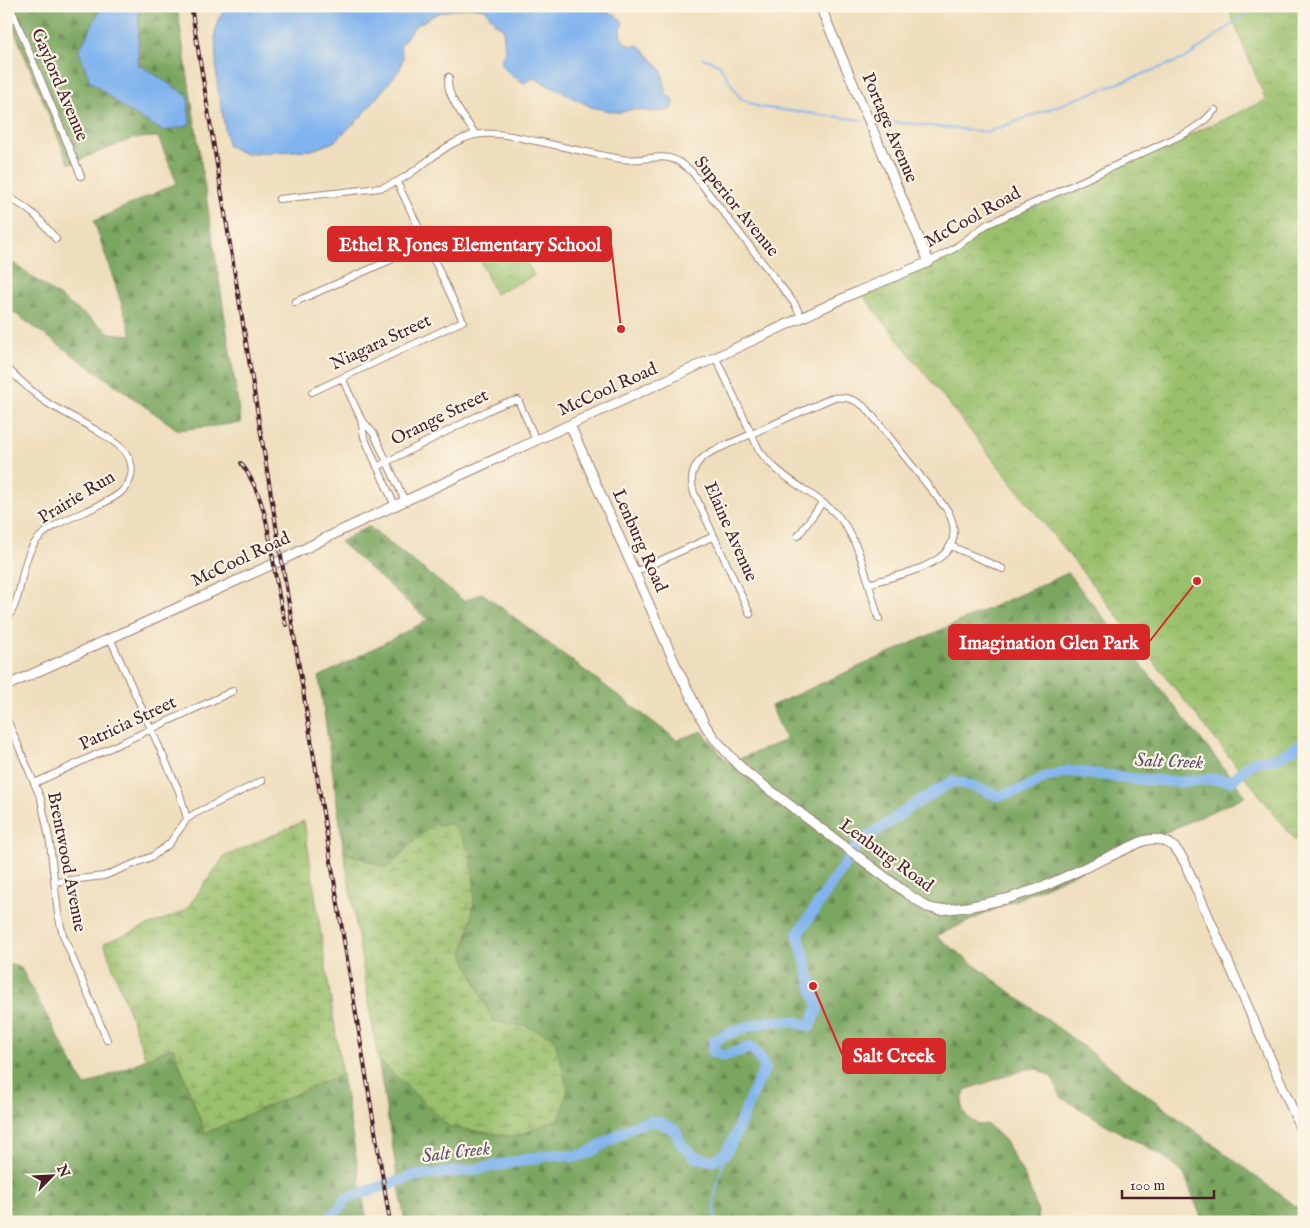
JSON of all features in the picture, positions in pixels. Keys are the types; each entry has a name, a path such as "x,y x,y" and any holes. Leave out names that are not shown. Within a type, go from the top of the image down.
{"street":[{"name":"Gaylord Avenue","path":"10,6 81,176"},
{"name":"Portage Avenue","path":"820,6 929,262"},
{"path":"279,200 380,188 397,182 441,151 476,135 450,94 447,82 449,77"},
{"name":"McCool Road","path":"6,686 857,292 929,262 955,248 986,225 1186,133 1215,110"},
{"name":"Superior Avenue","path":"476,135 503,135 627,159 663,157 678,160 692,172 794,303 802,318"},
{"path":"295,302 426,244 397,182"},
{"path":"6,196 37,216 56,239"},
{"name":"Niagara Street","path":"312,392 463,321 426,244"},
{"path":"716,358 759,450 771,464 840,518 851,535 878,620"},
{"name":"Prairie Run","path":"6,367 49,404 115,443 126,452 132,464 129,484 120,493 47,531 38,540 28,553 18,600 12,613 6,620"},
{"path":"342,378 361,419 364,437 395,506"},
{"name":"Elaine Avenue","path":"750,614 692,488 691,481 694,467 704,456 832,398 855,399 868,410 948,511 954,531 951,546"},
{"name":"Orange Street","path":"377,467 489,410 518,400 536,440"},
{"path":"361,419 374,434 405,502"},
{"name":"Lenburg Road","path":"570,425 677,668 705,725 714,738 746,772 869,865 920,902 932,908 946,910 967,907 1032,891 1143,841 1156,839 1169,843 1185,863 1304,1136"},
{"path":"798,536 822,503"},
{"path":"635,572 714,536"},
{"path":"868,584 935,562 951,546 1003,568"},
{"path":"110,638 179,791 187,819"},
{"name":"Patricia Street","path":"35,783 233,691"},
{"name":"Brentwood Avenue","path":"6,717 41,799 48,827 58,914 63,935 107,1040"},
{"path":"54,882 104,876 153,856 168,844 187,819 201,810 262,781"}],"green space":[{"path":"22,6 102,6 79,51 163,131 190,124 188,97 138,64 139,6 177,6 241,423 178,430 6,307 6,258 110,333 132,335 94,221 177,183 158,137 134,138 69,164 7,13"},
{"path":"1227,6 1304,6 1304,851 861,293 959,249 986,228 1266,100"},
{"path":"521,236 526,260 534,276 495,294 474,246 485,241 489,247"},
{"path":"368,526 464,601 482,593 677,740 702,731 728,763 786,740 771,706 1068,573 1246,796 936,936 1304,1213 1304,1222 1203,1222 1184,1174 1162,1155 1110,1127 1061,1097 1052,1077 1037,1069 1027,1069 965,1090 962,1107 969,1118 979,1125 987,1124 1004,1140 1027,1181 1038,1211 1037,1222 405,1222 378,1059 450,1127 515,1137 559,1118 525,1026 493,1022 463,953 471,927 413,841 387,868 344,852 319,677 428,620 340,542"},
{"path":"304,821 342,1074 205,1133 173,1047 146,1059 104,943 185,911 224,857"},
{"path":"452,824 465,843 473,871 474,898 463,953 493,1022 525,1026 554,1037 568,1089 560,1118 515,1137 450,1127 378,1059 344,852 387,868 431,825"},
{"path":"6,962 21,968 85,1086 173,1047 205,1133 342,1074 367,1222 6,1222"}],"water":[{"path":"102,6 139,6 138,64 188,96 190,125 163,131 127,110 90,81 79,51"},
{"path":"227,6 595,6 599,10 614,14 623,22 620,36 627,45 640,46 662,71 666,94 674,100 673,108 653,112 632,109 620,113 591,107 534,78 524,83 511,75 500,63 505,51 503,28 496,24 485,9 469,7 438,13 415,26 400,46 403,58 400,69 361,117 334,142 312,150 246,154 228,146 217,83 215,33 218,20"}],"waterway":[{"path":"874,120 988,132 1186,58 1257,6"},
{"path":"703,58 719,64 740,98 759,107 862,120"},
{"name":"Salt Creek","path":"327,1222 347,1198 414,1176 473,1170 555,1154 575,1157 590,1152 635,1125 651,1121 659,1122 675,1130 681,1144 695,1157 712,1161 725,1154 765,1068 759,1056 751,1047 723,1056 713,1052 714,1041 739,1030 768,1022 789,1021 810,1026 818,1008 798,934 859,843 918,802 953,781 998,796 1027,788 1045,777 1068,771 1180,782 1211,779 1231,781 1253,762 1277,758 1304,743"},
{"path":"716,1222 714,1200 725,1154"}],"railway":[{"path":"191,6 390,1222"},
{"path":"241,463 252,481 266,521 286,625"}],"place":[{"name":"Ethel R Jones Elementary School","path":"621,329"},
{"name":"Imagination Glen Park","path":"1197,581"},
{"name":"Salt Creek","path":"813,986"}]}
